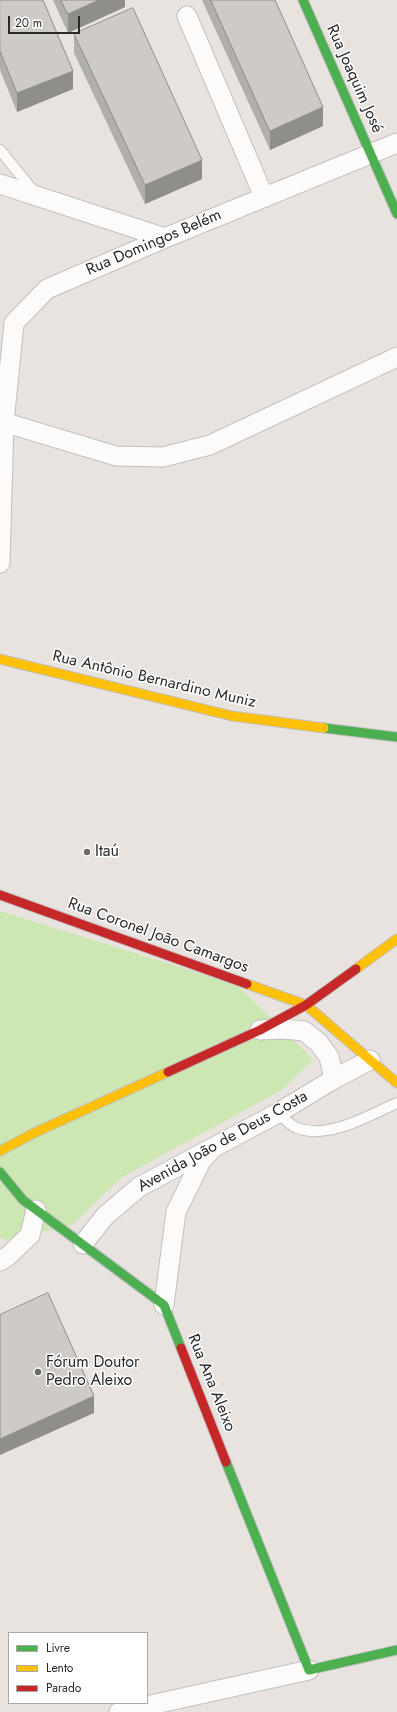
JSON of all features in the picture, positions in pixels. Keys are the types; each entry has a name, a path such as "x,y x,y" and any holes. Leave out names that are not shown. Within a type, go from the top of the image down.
{"main road":[{"name":"Rua Joaquim José","path":"303,0 397,214"},
{"name":"Rua Antônio Bernardino Muniz","path":"0,659 232,716 397,736"},
{"name":"Rua Coronel João Camargos","path":"0,895 306,1005"},
{"path":"0,1151 34,1133 260,1030 306,1005 397,939"},
{"path":"306,1005 397,1083"},
{"path":"13,1134 34,1133"},
{"path":"0,1172 23,1200 164,1305"},
{"name":"Rua Ana Aleixo","path":"164,1305 308,1670"},
{"path":"308,1670 397,1650"}],"street":[{"path":"187,16 264,197"},
{"name":"Rua Domingos Belém","path":"0,563 2,421 14,323 47,289 165,238 397,143"},
{"path":"0,184 165,238"},
{"path":"2,421 116,456 163,457 210,445 397,357"},
{"path":"260,1030 283,1029 304,1032 318,1043 329,1057 334,1079"},
{"name":"Avenida João de Deus Costa","path":"83,1244 105,1216 138,1187 278,1113 334,1079 370,1060"},
{"path":"164,1305 176,1212 201,1161 215,1146"},
{"path":"0,1261 7,1257 30,1235 36,1210"},
{"path":"119,1712 308,1670"}],"lane":[{"path":"0,150 38,196"},
{"path":"278,1113 296,1128 317,1132 345,1126 397,1103"}],"green space":[{"path":"0,911 237,985 313,1059 282,1090 122,1177 72,1225 4,1240 0,1237"}],"building":[{"path":"0,0 43,0 73,71 17,93 0,51"},
{"path":"61,0 99,0 68,14"},
{"path":"211,0 275,0 323,107 270,131"},
{"path":"133,8 202,160 145,185 74,34"},
{"name":"Fórum Doutor Pedro Aleixo","path":"48,1293 94,1396 0,1439 0,1315"}],"traffic: fast":[{"path":"303,0 397,214"},
{"path":"324,728 397,737"},
{"path":"0,1172 23,1200 164,1305 181,1348"},
{"path":"226,1462 309,1670 397,1650"}],"traffic: slow":[{"path":"0,659 232,716 324,728"},
{"path":"356,969 397,939"},
{"path":"247,984 306,1005 397,1083"},
{"path":"0,1151 34,1133 168,1072"}],"traffic: jam":[{"path":"0,895 247,984"},
{"path":"168,1072 260,1030 306,1005 356,969"},
{"path":"181,1348 226,1462"}],"place":[{"name":"Itaú","path":"87,852"},
{"name":"Fórum Doutor Pedro Aleixo","path":"38,1372"}]}
